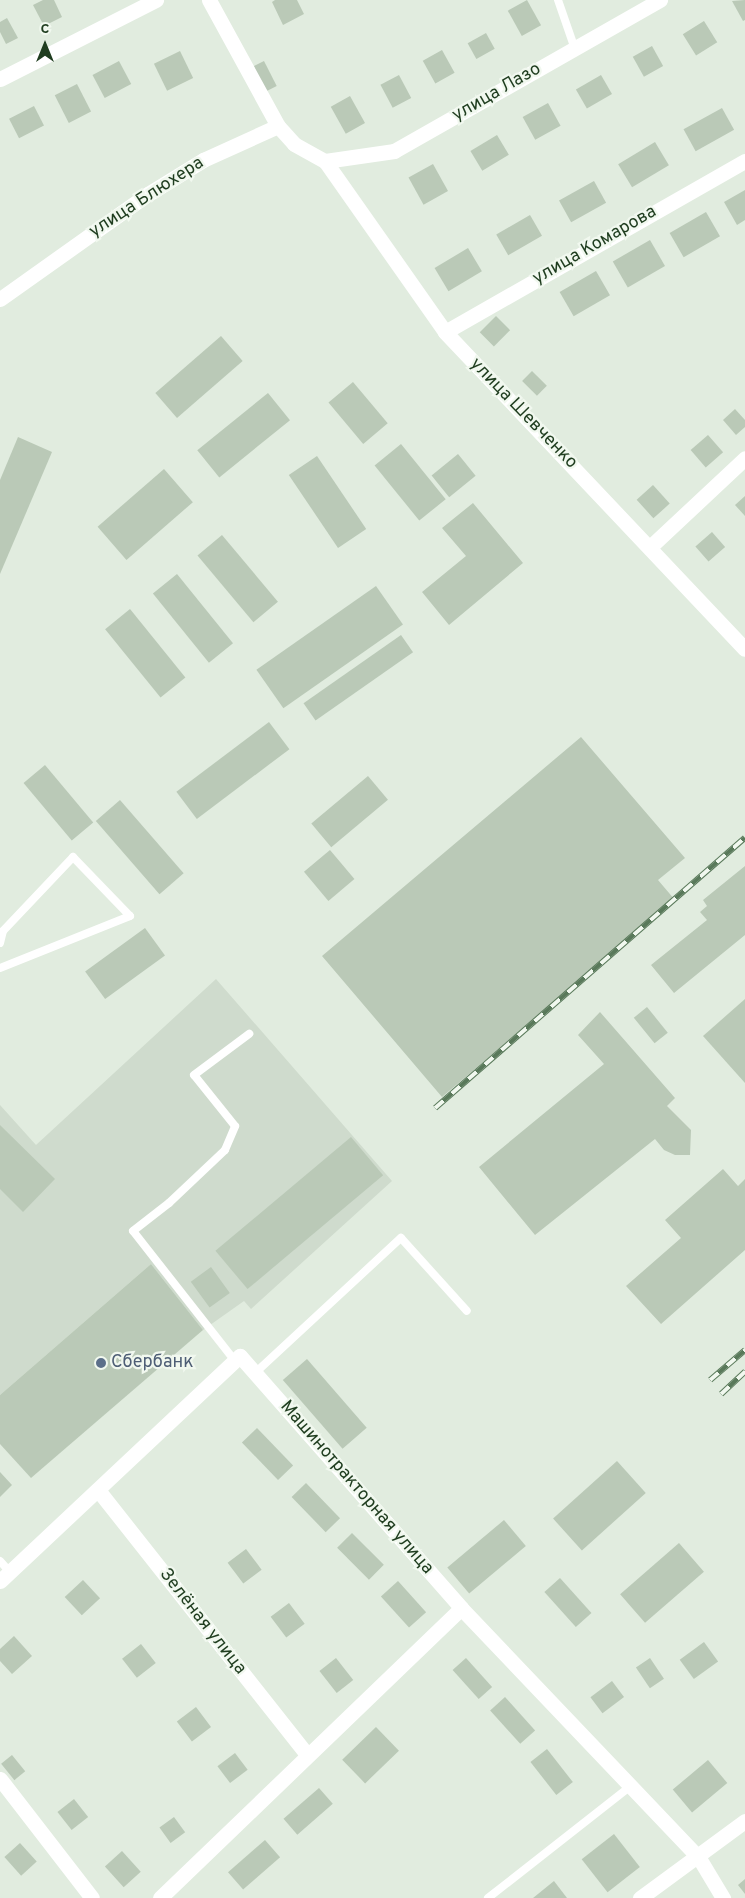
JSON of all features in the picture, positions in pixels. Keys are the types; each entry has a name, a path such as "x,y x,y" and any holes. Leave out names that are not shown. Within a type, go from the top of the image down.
{"street":[{"path":"0,79 156,0"},
{"path":"209,0 278,126 294,144 325,161"},
{"name":"улица Лазо","path":"325,161 394,152 660,0"},
{"name":"улица Блюхера","path":"0,299 179,174 203,160 278,126"},
{"name":"улица Шевченко","path":"325,161 445,332 745,649"},
{"name":"улица Комарова","path":"445,332 745,161"},
{"path":"650,547 745,458"},
{"name":"Машинотракторная улица","path":"235,1361 240,1356 461,1608 699,1858 723,1898"},
{"path":"3,1571 98,1490 235,1361"},
{"name":"Зелёная улица","path":"98,1490 307,1755"},
{"path":"160,1898 461,1608"},
{"path":"0,1779 92,1898"},
{"path":"640,1898 699,1858 745,1821"}],"lane":[{"path":"558,0 575,48"},
{"path":"0,943 4,931 73,857 130,916 0,968"},
{"path":"235,1361 133,1231 168,1203 226,1150 235,1126 194,1075 249,1034"},
{"path":"255,1373 402,1238 467,1312"},
{"path":"488,1898 630,1786"}],"shaded area":[{"path":"216,979 392,1181 251,1309 244,1301 203,1330 151,1264 0,1395 0,1105 36,1145"}],"building":[{"path":"43,0 54,0 62,17 44,26 33,5"},
{"path":"275,0 297,0 304,14 283,25 272,2"},
{"path":"527,0 541,25 522,36 508,11"},
{"path":"745,0 745,20 743,21 732,1"},
{"path":"7,18 18,38 6,44 0,32 0,22"},
{"path":"704,21 717,42 696,55 683,34"},
{"path":"486,33 495,49 476,59 468,43"},
{"path":"652,46 663,66 644,77 633,57"},
{"path":"442,50 455,73 435,83 423,61"},
{"path":"180,51 193,78 167,91 154,64"},
{"path":"119,61 131,84 105,98 93,75"},
{"path":"264,61 277,86 258,95 245,71"},
{"path":"399,75 411,98 393,108 380,85"},
{"path":"601,75 612,94 587,109 576,90"},
{"path":"77,84 91,112 69,123 55,95"},
{"path":"350,96 365,123 346,134 331,107"},
{"path":"548,103 561,126 535,140 523,117"},
{"path":"34,106 44,126 19,138 9,119"},
{"path":"722,108 734,130 696,151 684,129"},
{"path":"497,135 509,155 482,171 470,151"},
{"path":"655,142 669,165 632,187 618,164"},
{"path":"433,164 448,191 424,205 409,178"},
{"path":"594,181 606,203 571,222 559,200"},
{"path":"745,190 745,220 737,225 724,202"},
{"path":"706,212 720,236 684,257 670,233"},
{"path":"530,215 542,236 508,255 496,234"},
{"path":"650,240 665,266 628,287 613,262"},
{"path":"468,248 482,271 448,291 435,268"},
{"path":"596,271 610,295 574,316 560,292"},
{"path":"496,316 510,330 494,346 480,332"},
{"path":"221,336 243,361 177,418 155,393"},
{"path":"532,371 547,386 537,396 522,381"},
{"path":"353,382 388,423 363,444 328,403"},
{"path":"268,393 290,420 219,477 197,450"},
{"path":"735,409 745,420 745,427 736,435 723,420"},
{"path":"708,435 723,452 706,467 691,450"},
{"path":"18,437 52,452 0,574 0,480"},
{"path":"401,444 446,499 419,521 375,465"},
{"path":"458,454 476,476 449,497 432,475"},
{"path":"317,456 366,529 338,548 289,475"},
{"path":"164,469 193,502 126,560 98,527"},
{"path":"653,485 670,504 653,518 637,500"},
{"path":"745,496 745,516 735,505"},
{"path":"473,503 523,563 449,625 422,592 466,556 442,528"},
{"path":"712,532 725,547 709,562 695,546"},
{"path":"222,535 278,602 253,622 197,556"},
{"path":"177,574 233,643 209,663 153,594"},
{"path":"376,586 403,625 283,708 256,670"},
{"path":"130,609 185,677 161,698 105,629"},
{"path":"401,635 413,652 316,720 304,703"},
{"path":"269,722 289,749 197,819 176,792"},
{"path":"581,737 685,858 658,880 675,900 442,1097 322,956"},
{"path":"45,765 93,822 72,840 24,783"},
{"path":"368,776 388,800 331,847 311,824"},
{"path":"120,800 184,873 159,894 96,821"},
{"path":"330,850 354,879 328,901 304,872"},
{"path":"745,866 745,935 674,993 651,965 707,920 700,912 707,906 703,900"},
{"path":"145,928 165,956 105,999 85,971"},
{"path":"745,999 745,1083 703,1036"},
{"path":"647,1007 668,1033 655,1043 634,1018"},
{"path":"600,1012 675,1098 667,1106 691,1130 690,1155 675,1155 664,1150 655,1139 535,1235 479,1167 604,1064 578,1035"},
{"path":"0,1125 55,1179 23,1212 0,1189"},
{"path":"351,1137 383,1175 248,1289 215,1251"},
{"path":"723,1169 738,1186 745,1179 745,1250 661,1324 626,1286 681,1238 665,1220"},
{"name":"Сбербанк","path":"151,1264 203,1330 31,1478 0,1444 0,1395"},
{"path":"211,1267 230,1293 210,1308 191,1282"},
{"path":"307,1359 367,1428 343,1449 283,1380"},
{"path":"257,1428 293,1465 278,1480 242,1443"},
{"path":"617,1461 646,1493 582,1551 553,1519"},
{"path":"0,1472 12,1485 0,1497"},
{"path":"306,1483 340,1518 326,1532 292,1497"},
{"path":"504,1520 526,1546 469,1594 447,1568"},
{"path":"352,1533 384,1565 369,1580 337,1548"},
{"path":"679,1543 704,1572 645,1623 620,1594"},
{"path":"246,1549 262,1570 243,1584 228,1563"},
{"path":"560,1578 591,1613 576,1627 544,1592"},
{"path":"83,1580 100,1598 82,1615 65,1597"},
{"path":"398,1581 426,1612 409,1628 381,1596"},
{"path":"289,1603 305,1624 286,1638 271,1617"},
{"path":"14,1636 32,1656 12,1674 0,1661 0,1649"},
{"path":"704,1642 718,1661 694,1679 680,1660"},
{"path":"141,1644 156,1663 137,1678 122,1659"},
{"path":"336,1658 353,1680 337,1693 319,1671"},
{"path":"466,1658 492,1687 479,1699 453,1670"},
{"path":"650,1658 664,1679 650,1688 636,1668"},
{"path":"612,1681 624,1697 602,1713 590,1697"},
{"path":"505,1697 535,1730 520,1744 490,1710"},
{"path":"196,1707 211,1727 192,1741 177,1721"},
{"path":"376,1727 399,1751 365,1783 342,1760"},
{"path":"547,1749 573,1782 556,1795 530,1762"},
{"path":"235,1753 248,1770 230,1783 217,1766"},
{"path":"12,1755 25,1771 14,1780 1,1764"},
{"path":"708,1760 727,1783 692,1813 673,1790"},
{"path":"319,1788 333,1804 297,1835 284,1819"},
{"path":"74,1799 88,1817 72,1830 57,1812"},
{"path":"174,1817 185,1832 171,1843 159,1828"},
{"path":"614,1834 640,1867 608,1892 582,1859"},
{"path":"265,1840 280,1857 243,1890 228,1872"},
{"path":"20,1843 37,1862 21,1876 4,1857"},
{"path":"122,1851 141,1872 124,1887 105,1866"},
{"path":"745,1879 745,1894 738,1885"},
{"path":"554,1881 567,1898 533,1898"}],"railway":[{"path":"435,1108 745,838"},
{"path":"710,1380 745,1350"},
{"path":"721,1394 745,1372"}],"place":[{"name":"Сбербанк","path":"101,1363"}]}
